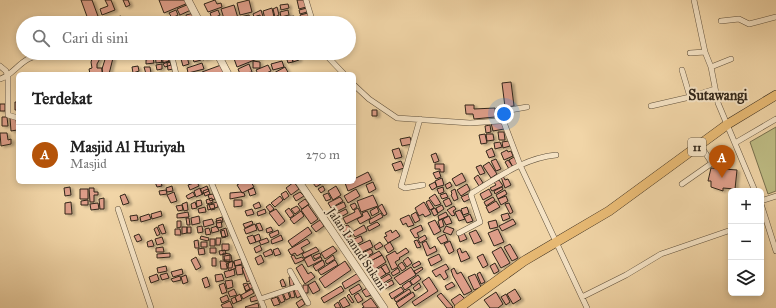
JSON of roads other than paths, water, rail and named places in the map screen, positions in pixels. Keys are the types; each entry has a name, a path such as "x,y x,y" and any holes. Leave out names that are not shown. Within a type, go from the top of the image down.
{"highway":[{"name":"11","path":"459,308 524,262 609,211 728,124 776,95"}],"street":[{"path":"188,0 196,16"},
{"path":"306,0 311,16"},
{"path":"694,0 705,52 711,67 718,103 754,188"},
{"path":"721,21 739,19 749,24 776,17"},
{"path":"690,53 705,52"},
{"path":"711,67 731,59"},
{"path":"0,79 8,77 12,71 28,60"},
{"path":"172,60 175,72"},
{"path":"221,60 227,72"},
{"path":"331,60 342,72"},
{"path":"0,66 6,71 8,77 7,113 9,116 16,118"},
{"path":"682,70 690,97"},
{"path":"356,87 391,116 397,118 470,123 503,120 510,110 527,107"},
{"path":"651,106 690,97 715,89"},
{"path":"735,143 776,119"},
{"path":"420,120 401,186 404,188 423,185"},
{"path":"503,120 520,165 587,308"},
{"path":"682,184 712,163 700,145"},
{"path":"460,233 480,222 471,195 472,193 520,165 544,156 556,155"},
{"path":"213,184 264,308"},
{"name":"Jalan Lanud Sukani","path":"300,184 384,308"},
{"path":"764,200 776,196"},
{"path":"118,209 152,308"},
{"path":"764,220 776,251"},
{"path":"582,297 626,275 661,254 728,231"},
{"path":"290,271 308,303"},
{"path":"260,299 299,286"}],"place":[{"name":"Masjid Al Huriyah","path":"722,178"}],"district":[{"name":"Sutawangi","path":"718,95"}]}
